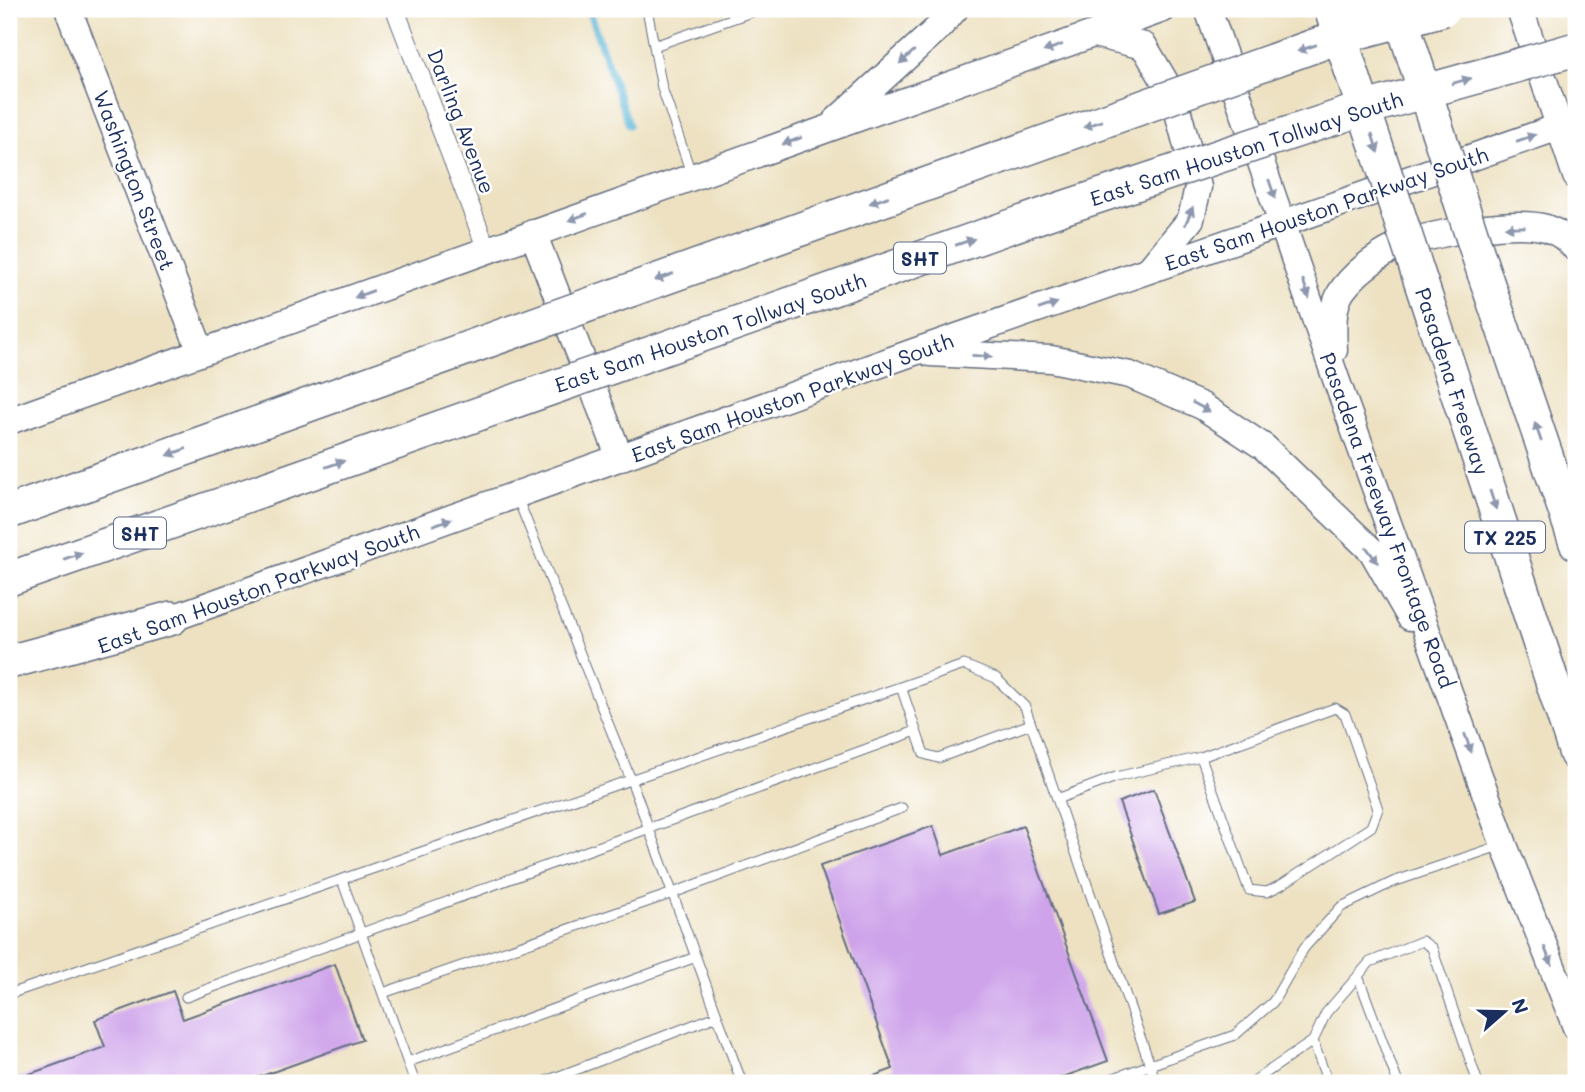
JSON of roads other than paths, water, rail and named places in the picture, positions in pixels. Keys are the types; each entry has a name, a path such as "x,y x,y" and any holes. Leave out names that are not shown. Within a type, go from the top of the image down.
{"highway":[{"name":"Pasadena Freeway","path":"1331,9 1576,754"},
{"name":"TX 225","path":"1398,9 1576,543"},
{"path":"9,513 1336,38 1444,9"},
{"name":"East Sam Houston Tollway South","path":"9,579 1076,204 1359,110 1576,49"},
{"path":"9,662 172,618"}],"main road":[{"name":"Washington Street","path":"68,9 201,352"},
{"path":"828,128 938,28 955,9"},
{"path":"9,421 1163,9"},
{"name":"Pasadena Freeway Frontage Road","path":"1208,9 1336,379 1504,845 1576,1027"},
{"path":"1520,9 1568,123 1576,176"},
{"path":"1094,34 1143,46 1174,97 1198,187 1191,219 1149,270"},
{"name":"East Sam Houston Parkway South","path":"9,677 914,352 1284,225 1568,123"},
{"path":"1336,379 1334,318 1343,288 1369,263 1402,244 1439,235 1515,225 1543,227 1557,232 1576,249"},
{"path":"533,233 620,458"},
{"path":"914,352 1051,359 1130,374 1202,406 1264,447 1371,551 1445,678"}],"street":[{"name":"Darling Avenue","path":"395,9 487,250"}],"lane":[{"path":"647,9 662,88 692,177"},
{"path":"654,46 760,9"},
{"path":"516,495 631,780 742,1083"},
{"path":"9,995 964,665 996,678 1025,707 1156,1083"},
{"path":"901,687 924,754 938,758 1031,724"},
{"path":"1057,799 1116,777 1201,757 1335,708 1345,714 1378,809 1371,827 1281,885 1267,892 1249,890 1201,757"},
{"path":"186,997 916,731"},
{"path":"383,993 673,893 902,808"},
{"path":"1100,1083 1235,1035 1273,1002 1304,948 1341,907 1393,882 1504,845"},
{"path":"342,880 415,1083"},
{"path":"1251,1083 1313,1041 1326,1013 1370,962 1422,941 1432,948 1478,1083"},
{"path":"408,1062 696,957"},
{"path":"1358,976 1398,1083"},
{"path":"541,1083 717,1016"},
{"path":"1313,1041 1328,1083"}],"waterway":[{"path":"588,9 629,125"}]}
